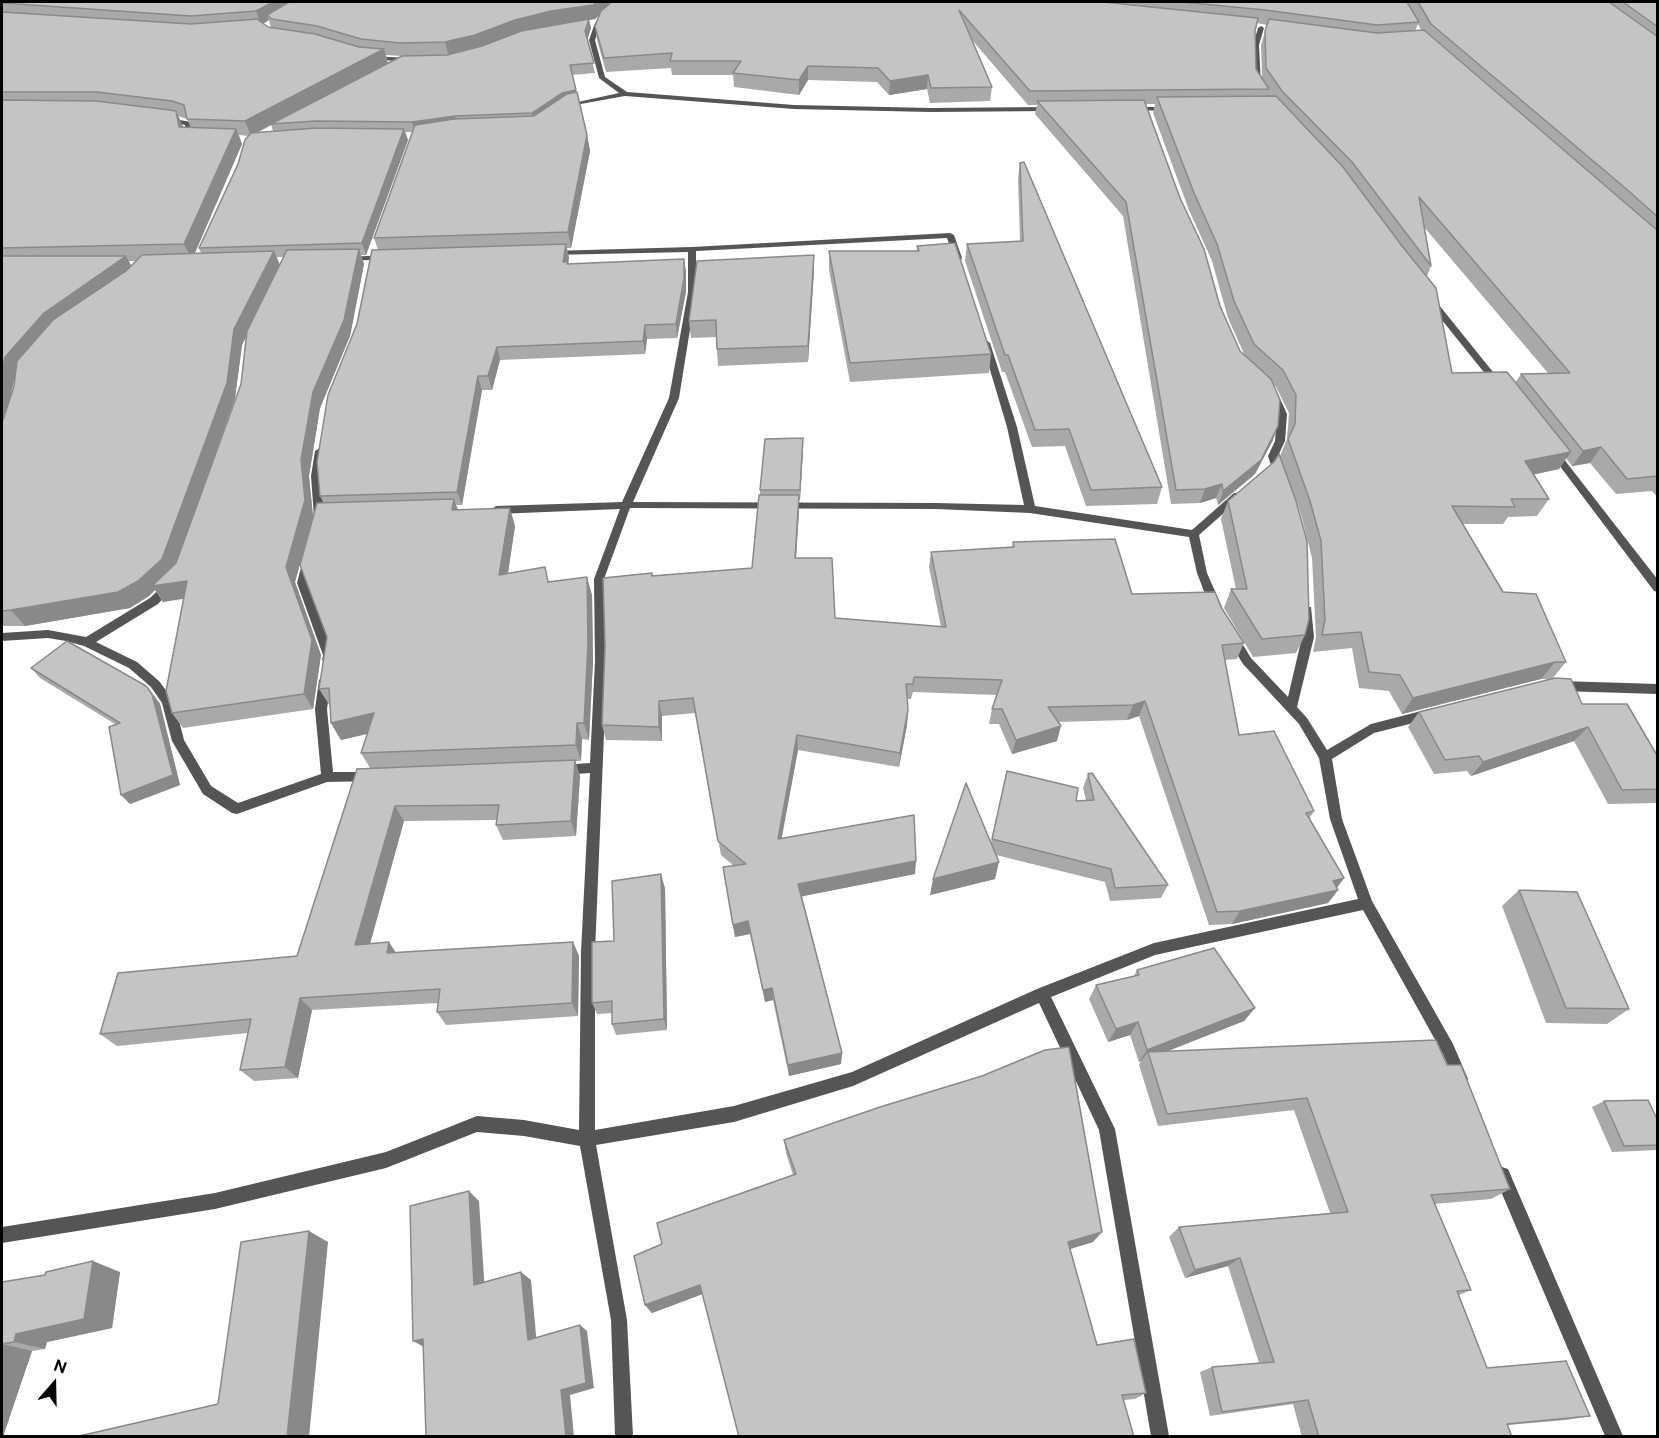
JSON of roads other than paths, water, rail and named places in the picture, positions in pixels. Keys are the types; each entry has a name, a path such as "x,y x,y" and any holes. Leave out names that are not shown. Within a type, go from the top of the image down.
{"street":[{"path":"618,2 620,4 598,23 592,40 602,78 625,94"},
{"path":"587,24 598,23"},
{"path":"1250,27 1273,29"},
{"path":"1261,28 1256,45 1257,83 1262,92"},
{"path":"363,57 404,61 419,60"},
{"path":"394,66 404,61"},
{"path":"559,111 567,105 625,94 794,107 931,110 1054,109"},
{"path":"1124,109 1181,109"},
{"path":"1146,109 1150,119"},
{"path":"157,118 188,123 189,138 198,138"},
{"path":"538,253 692,249 950,235 961,267"},
{"path":"624,1437 619,1320 586,1139 588,952 601,661 599,579 626,505 674,398 692,292 692,249"},
{"path":"337,259 396,257"},
{"path":"1427,296 1506,393"},
{"path":"982,330 1012,427 1030,509"},
{"path":"1265,385 1272,392 1282,414 1280,441 1265,470"},
{"path":"321,442 316,476 323,520"},
{"path":"1549,447 1658,588"},
{"path":"1273,456 1284,488"},
{"path":"1194,534 1246,488"},
{"path":"482,511 626,505 936,506 1030,509 1194,534"},
{"path":"1194,534 1202,573 1223,622 1247,661 1292,706 1325,757 1336,819 1366,903 1448,1049 1466,1092"},
{"path":"311,549 302,583 329,655 321,710 327,777"},
{"path":"87,642 154,601 179,578"},
{"path":"1292,706 1308,637 1307,604"},
{"path":"2,637 48,634 87,642 133,665 155,684 168,701 178,741 207,790 237,809 327,777 386,777"},
{"path":"1542,686 1658,689"},
{"path":"1325,757 1371,729 1445,710"},
{"path":"549,770 596,768"},
{"path":"2,1235 215,1201 386,1160 477,1124 524,1128 586,1139 734,1114 854,1079 1042,994 1154,949 1366,903"},
{"path":"1042,994 1107,1129 1160,1437"},
{"path":"1494,1156 1614,1437"}]}
